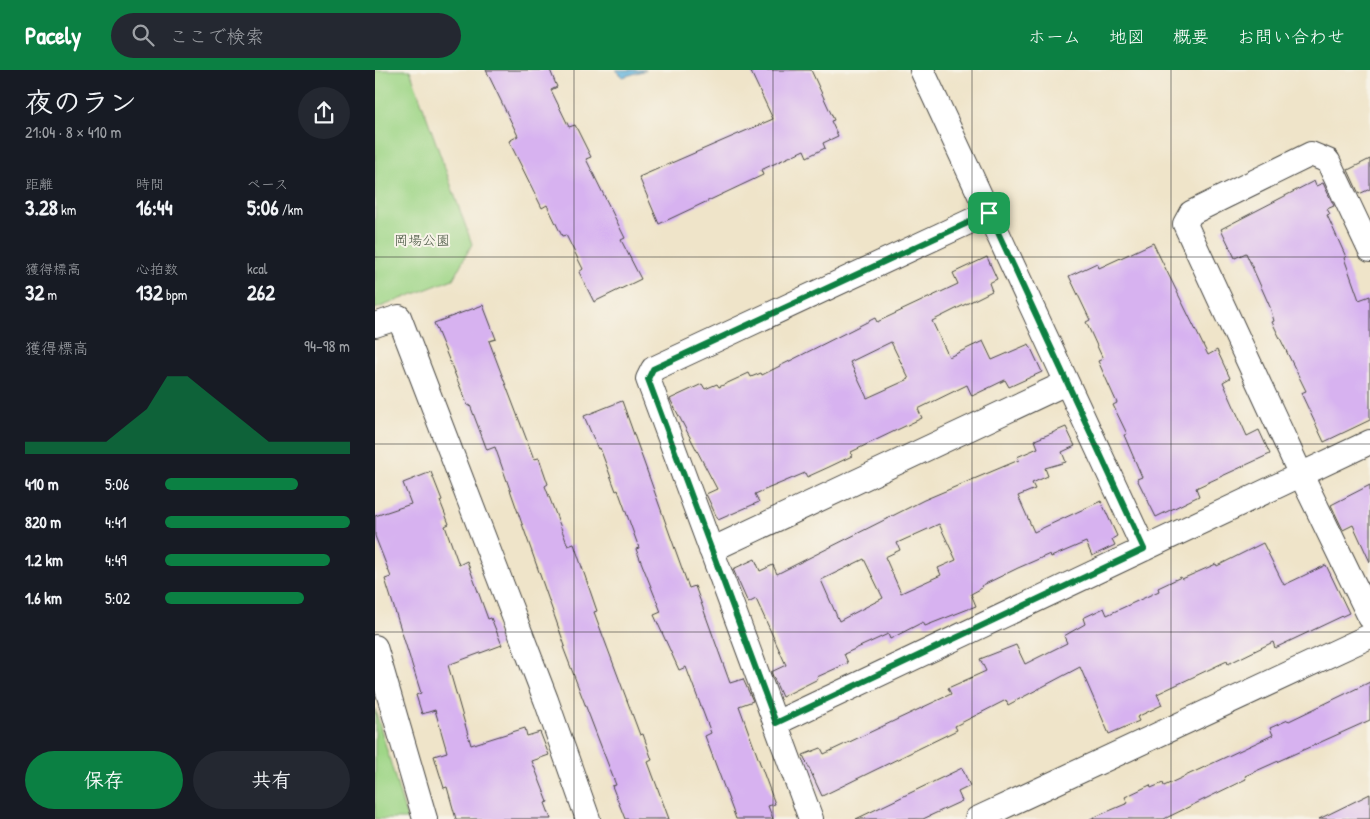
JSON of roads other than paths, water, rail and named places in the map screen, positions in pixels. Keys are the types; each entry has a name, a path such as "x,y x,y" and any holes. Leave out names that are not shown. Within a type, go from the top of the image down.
{"street":[{"path":"922,70 1144,549"},
{"path":"1370,250 1328,161 1311,154 1191,213 1185,224 1301,475 1370,617"},
{"path":"811,819 648,379 653,369 989,213"},
{"path":"375,325 399,317 543,691 588,819"},
{"path":"711,550 1066,383"},
{"path":"776,723 1370,442"},
{"path":"977,819 1370,636"},
{"path":"375,647 425,819"}],"water":[{"path":"616,70 646,70 623,77"}],"park label":[{"name":"岡場公園","path":"422,240"}]}
